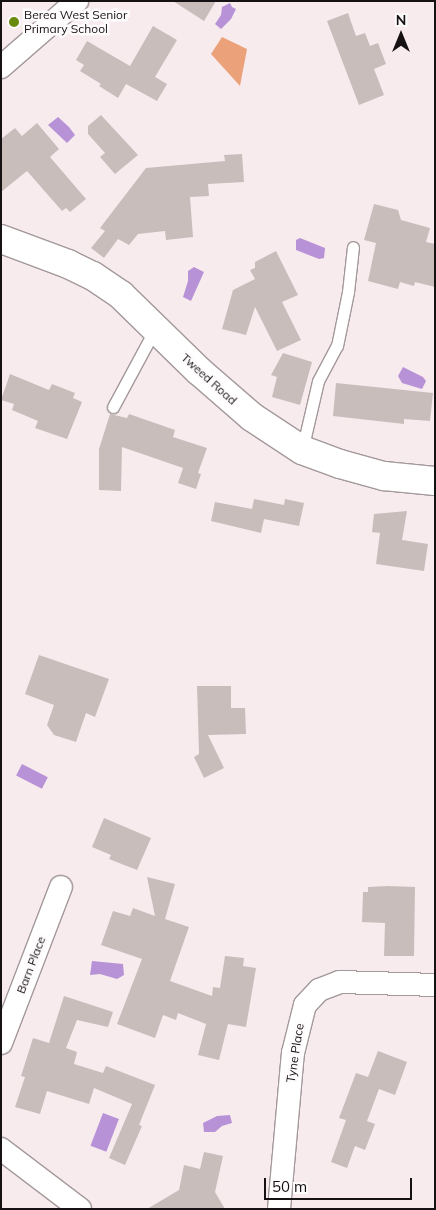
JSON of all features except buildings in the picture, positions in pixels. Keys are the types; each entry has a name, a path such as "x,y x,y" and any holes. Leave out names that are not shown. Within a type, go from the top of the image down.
{"street":[{"path":"1,67 77,1"},
{"name":"Tweed Road","path":"1,239 68,264 93,276 120,295 199,371 252,416 302,450 340,464 384,476 435,481"},
{"name":"Barn Place","path":"1,1043 61,887"},
{"name":"Tyne Place","path":"279,1209 293,1053 305,1005 319,990 340,982 435,985"},
{"path":"1,1149 80,1209"}],"lane":[{"path":"302,450 318,381 337,346 348,292 353,247"},
{"path":"113,407 155,328"}],"shaded area":[{"path":"230,3 236,9 231,19 221,29 215,24 221,15 222,7"},
{"path":"222,37 247,49 240,86 211,54"},
{"path":"58,117 75,135 67,143 48,125"},
{"path":"300,238 325,248 324,258 319,259 296,250 296,240"},
{"path":"194,267 204,272 191,301 183,297 188,281 188,271"},
{"path":"403,367 423,377 426,381 422,389 402,383 398,376"},
{"path":"22,764 48,777 42,789 16,776"},
{"path":"92,961 123,964 124,975 117,979 100,974 90,975"},
{"path":"103,1113 119,1119 106,1152 90,1146"},
{"path":"230,1115 232,1123 222,1126 215,1132 204,1132 203,1123 217,1116"}],"place":[{"name":"Berea West Senior Primary School","path":"14,22"}]}
